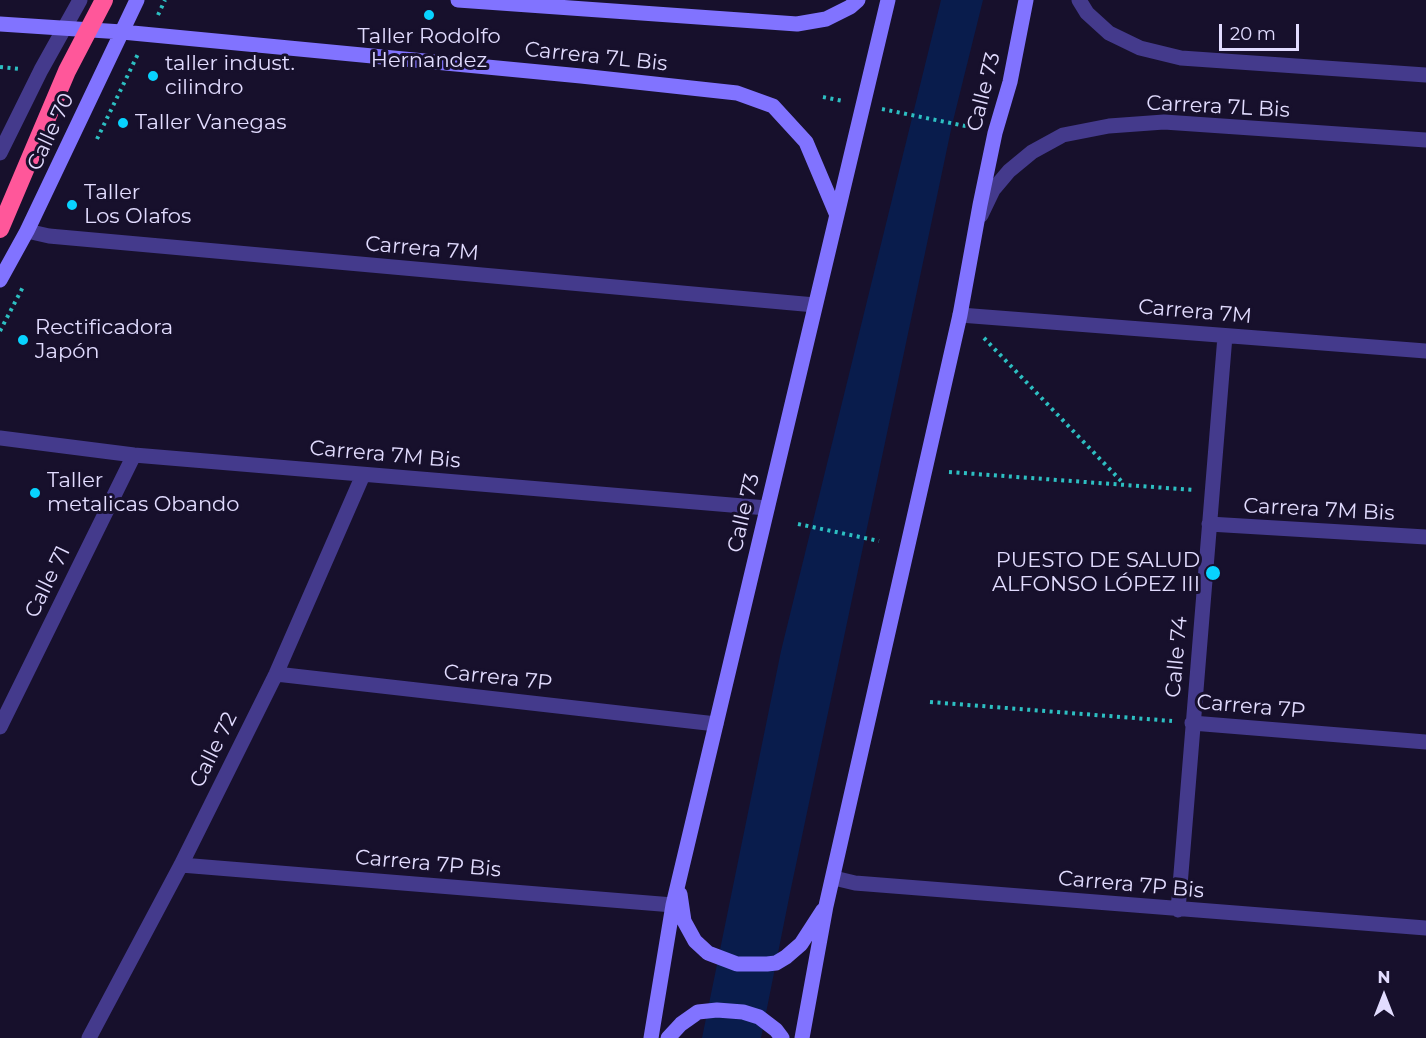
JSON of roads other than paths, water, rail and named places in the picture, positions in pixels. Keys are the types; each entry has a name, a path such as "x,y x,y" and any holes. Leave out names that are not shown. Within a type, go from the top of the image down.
{"highway":[{"path":"1,230 67,71 104,0"}],"main road":[{"name":"Calle 70","path":"0,280 27,231 138,0"},
{"path":"458,0 797,24 826,19 850,7 858,0"},
{"name":"Calle 73","path":"651,1038 672,905 888,0"},
{"name":"Calle 73","path":"802,1038 826,906 960,315 995,133 1010,81 1026,0"},
{"name":"Carrera 7L Bis","path":"0,24 122,32 737,93 773,106 806,142 836,213"},
{"path":"680,879 681,912 695,941 708,953 737,964 758,966 776,963 801,944 826,906"},
{"path":"668,1038 681,1024 698,1012 706,1011 743,1012 759,1017 782,1038"}],"street":[{"path":"0,153 41,70 80,0"},
{"path":"1079,0 1087,14 1109,33 1140,48 1181,58 1426,75"},
{"name":"Carrera 7L Bis","path":"977,223 993,190 1009,171 1032,152 1063,135 1108,126 1164,122 1426,140"},
{"name":"Carrera 7M","path":"27,231 73,238 815,305"},
{"name":"Carrera 7M","path":"960,315 1426,351"},
{"name":"Calle 74","path":"1178,910 1225,336"},
{"name":"Carrera 7M Bis","path":"0,438 134,455 767,508"},
{"name":"Calle 71","path":"0,727 134,455"},
{"name":"Calle 72","path":"89,1038 181,865 276,674 363,475"},
{"name":"Carrera 7M Bis","path":"1209,524 1426,537"},
{"name":"Carrera 7P","path":"276,674 716,723"},
{"name":"Carrera 7P","path":"1192,723 1426,742"},
{"name":"Carrera 7P Bis","path":"181,865 672,905"},
{"name":"Carrera 7P Bis","path":"834,878 855,884 1426,928"}],"water":[{"path":"941,0 983,0 952,125 761,1038 702,1038 781,651"}],"place":[{"name":"Taller Rodolfo Hernandez","path":"429,15"},
{"name":"taller indust. cilindro","path":"153,76"},
{"name":"Taller Vanegas","path":"123,123"},
{"name":"Taller Los Olafos","path":"72,205"},
{"name":"Rectificadora Japón","path":"23,340"},
{"name":"Taller metalicas Obando","path":"35,493"},
{"name":"PUESTO DE SALUD ALFONSO LÓPEZ III","path":"1213,573"}]}
